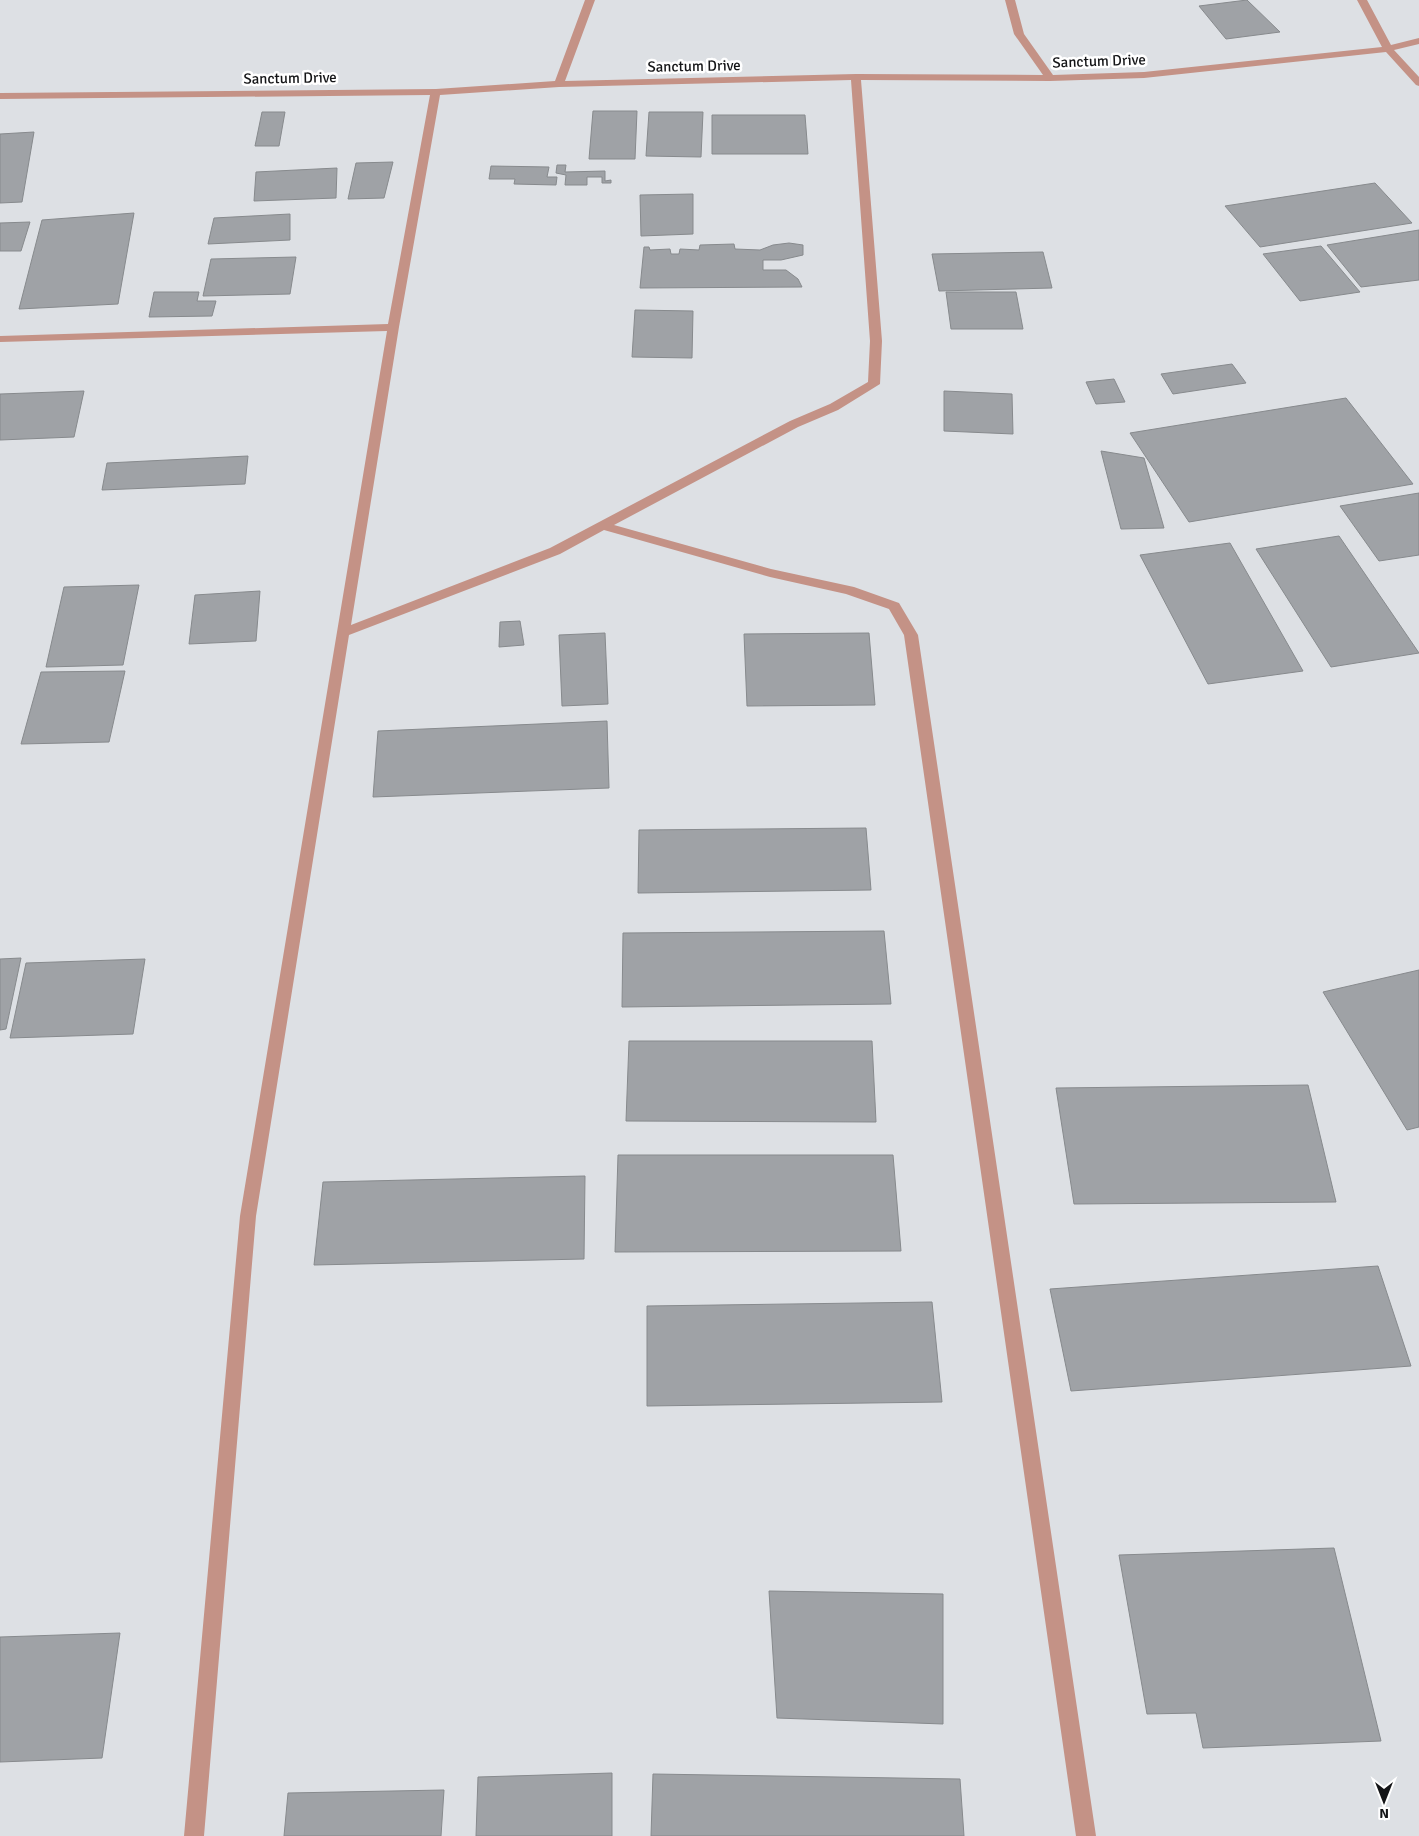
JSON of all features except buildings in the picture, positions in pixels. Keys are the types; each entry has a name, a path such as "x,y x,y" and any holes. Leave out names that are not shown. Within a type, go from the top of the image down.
{"street":[{"path":"559,84 590,0"},
{"path":"1010,0 1019,34 1050,78"},
{"path":"1362,0 1388,50 1419,83"},
{"name":"Sanctum Drive","path":"0,96 436,92 559,84 856,77 1050,78 1144,75 1388,50 1419,41"},
{"path":"343,633 555,551 794,424 834,407 874,384 876,341 856,77"},
{"path":"194,1836 248,1216 393,327 436,92"},
{"path":"0,338 393,327"},
{"path":"603,526 770,573 849,590 894,606 911,635 1086,1836"}]}
